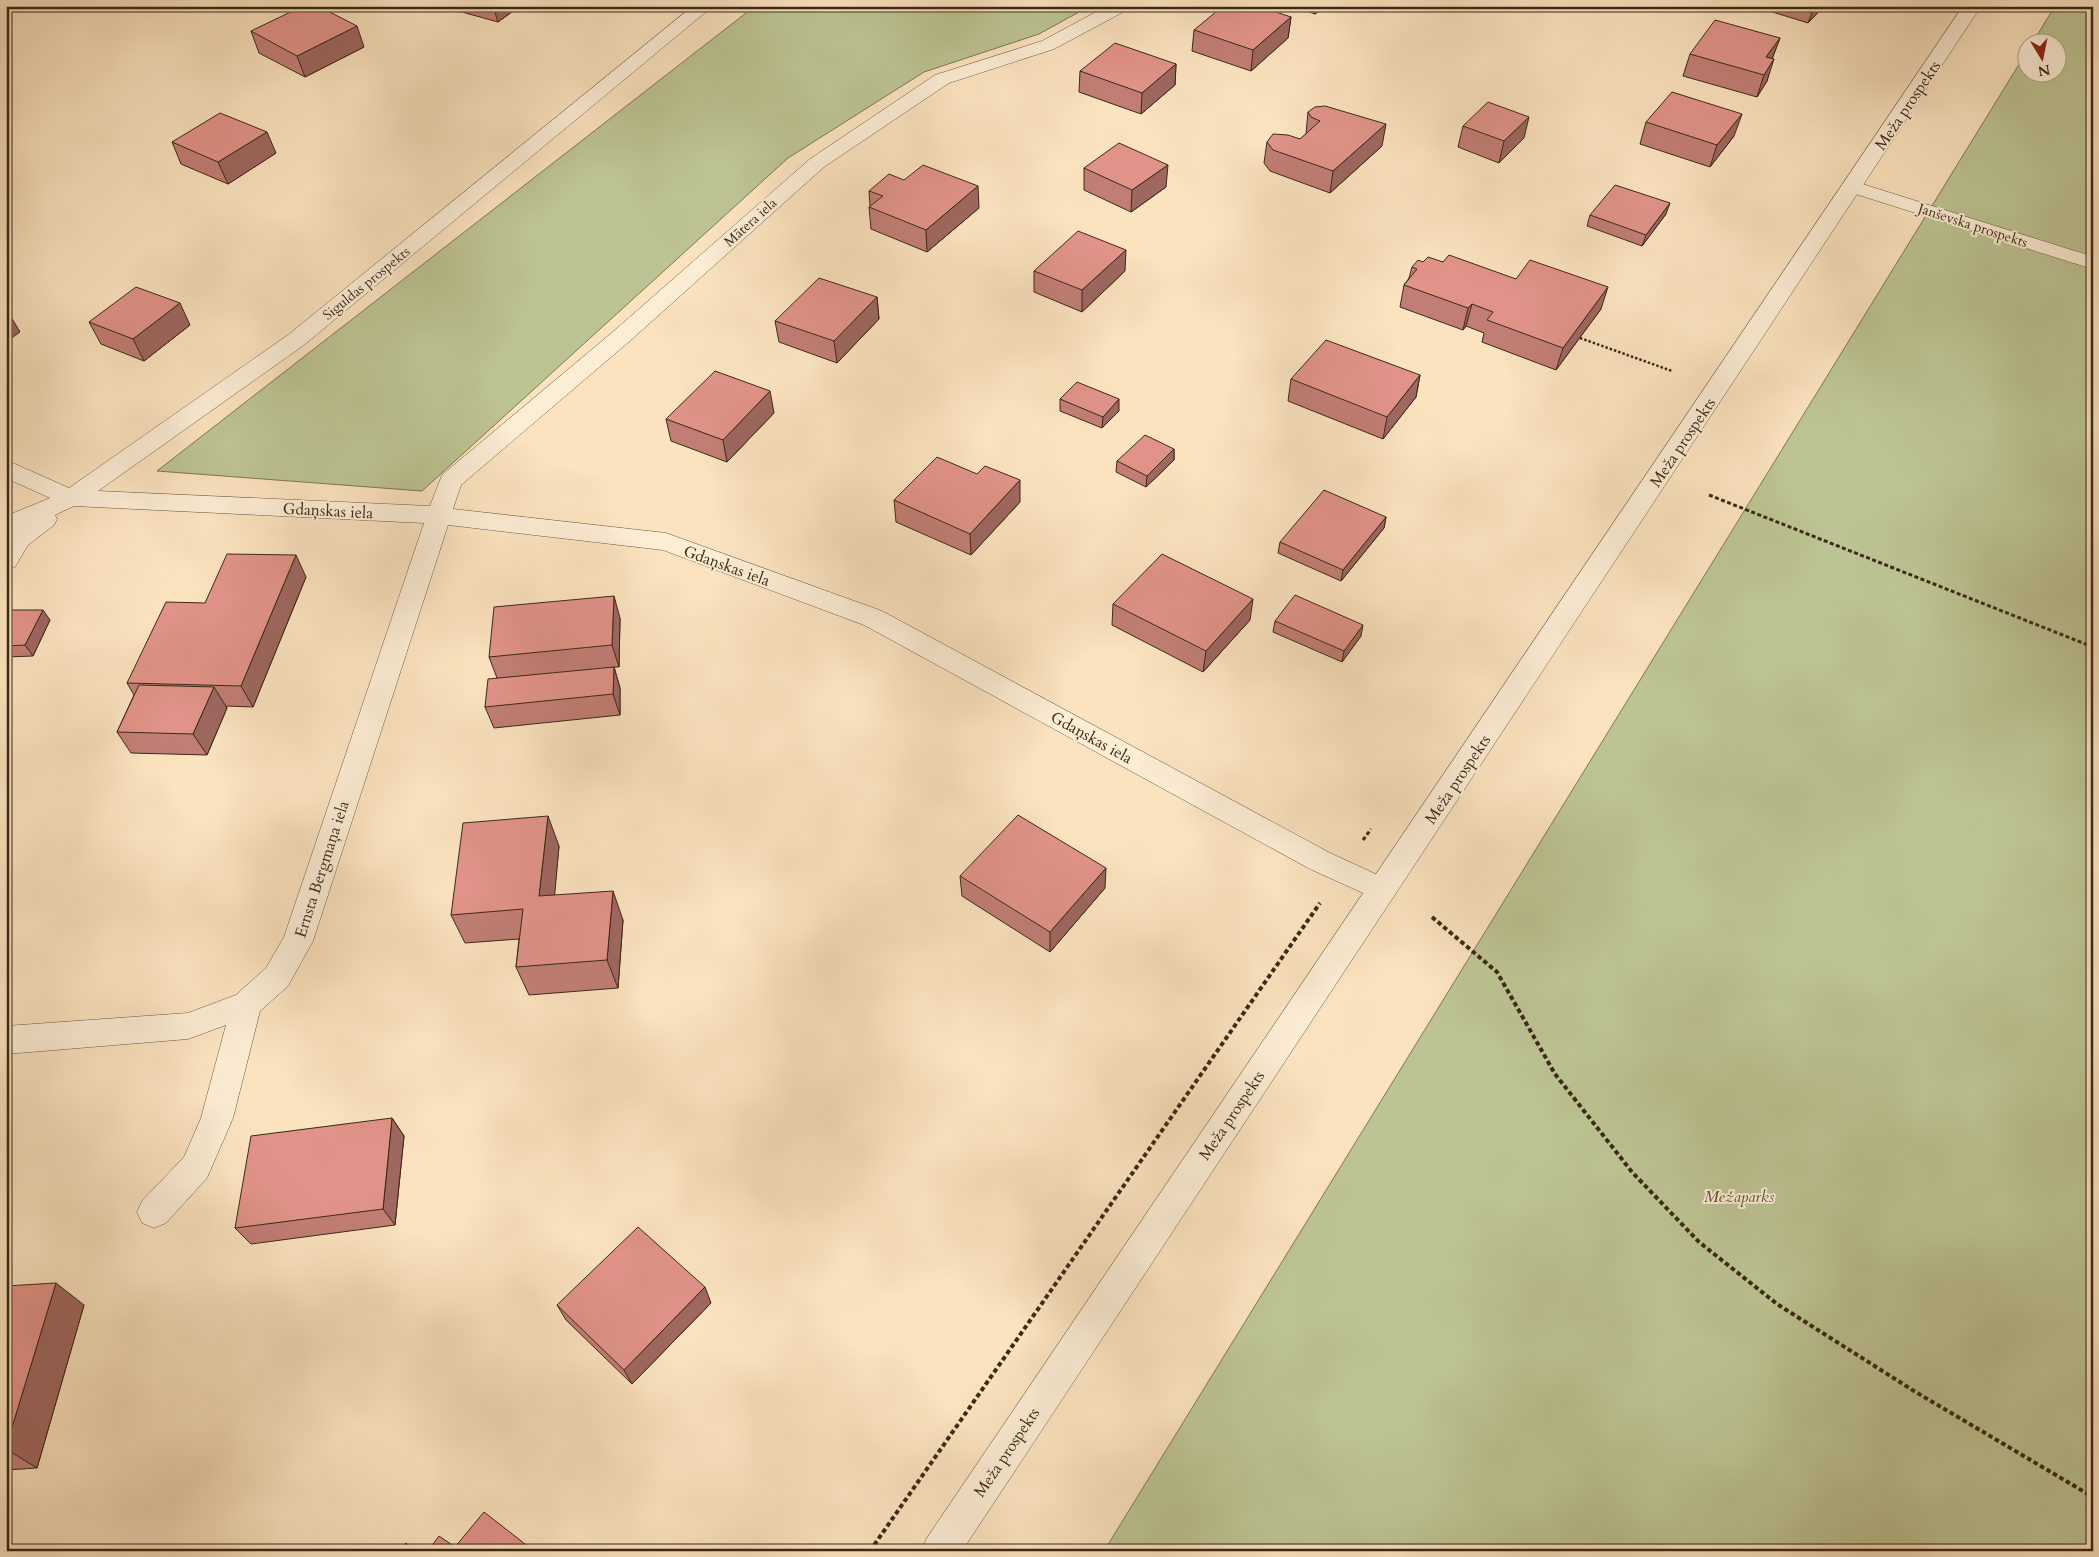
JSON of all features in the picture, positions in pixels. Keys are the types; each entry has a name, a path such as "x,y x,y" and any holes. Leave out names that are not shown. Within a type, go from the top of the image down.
{"street":[{"name":"Siguldas prospekts","path":"6,526 71,498 296,340 704,6"},
{"name":"Mātera iela","path":"437,515 450,481 623,336 817,163 942,79 1048,45 1121,6"},
{"name":"Meža prospekts","path":"940,1551 1853,187 1972,6"},
{"name":"Janševska prospekts","path":"1853,187 2084,260"},
{"name":"Gdaņskas iela","path":"6,468 71,498 437,515 666,542 873,618 1320,861 1382,890"},
{"path":"6,561 18,539 71,498"},
{"name":"Ernsta Bergmaņa iela","path":"6,1040 188,1026 247,1004 277,977 298,941 437,515"},
{"path":"154,1212 196,1167 217,1118 247,1004"}],"path":[{"path":"1580,338 1672,371"},
{"path":"1709,495 2093,647"},
{"path":"1432,917 1497,972 1555,1074 1632,1172 1699,1242 1777,1304 1914,1391 2093,1497"}],"green space":[{"path":"755,6 1090,6 1039,34 924,72 788,158 422,491 157,471"},
{"name":"Mežaparks","path":"2055,6 2093,6 2093,1551 1104,1551 2016,69 2016,82 2066,82 2066,32 2039,32"}],"building":[{"path":"303,6 318,6 357,26 297,56 251,31"},
{"path":"1223,6 1258,6 1291,17 1253,50 1194,30"},
{"path":"1792,6 1818,6 1812,13"},
{"path":"1715,20 1780,38 1766,57 1774,59 1764,75 1690,54"},
{"path":"1115,43 1176,64 1142,93 1080,71"},
{"path":"1672,92 1742,114 1717,145 1646,122"},
{"path":"1488,102 1529,117 1504,141 1463,126"},
{"path":"1325,106 1386,124 1333,171 1273,150 1267,142 1273,134 1288,135 1300,139 1320,121 1311,117 1308,112 1315,107"},
{"path":"220,113 267,132 218,162 172,142"},
{"path":"1119,143 1168,165 1132,190 1084,168"},
{"path":"923,165 978,186 926,230 869,207 883,196 869,191 889,174 904,180"},
{"path":"1615,185 1670,203 1646,235 1590,215"},
{"path":"1078,231 1126,250 1082,290 1034,271"},
{"path":"1449,255 1516,279 1530,260 1608,287 1563,348 1487,320 1493,312 1472,304 1468,308 1404,285 1417,269 1412,267 1418,260 1423,262 1428,257 1443,262"},
{"path":"819,278 877,297 834,341 775,321"},
{"path":"136,287 180,303 133,339 89,322"},
{"path":"1326,340 1420,375 1387,417 1291,379"},
{"path":"715,371 770,391 723,440 666,419"},
{"path":"1077,382 1119,399 1103,417 1060,399"},
{"path":"1145,435 1174,449 1147,476 1117,461"},
{"path":"937,457 977,474 985,466 1020,480 970,534 894,500"},
{"path":"1324,490 1386,517 1343,570 1280,542"},
{"path":"227,554 296,555 241,686 127,683 166,602 205,603"},
{"path":"1162,554 1253,599 1206,651 1113,604"},
{"path":"1295,595 1363,625 1344,651 1275,621"},
{"path":"614,596 612,645 489,657 494,607"},
{"path":"6,610 43,610 25,645 6,646"},
{"path":"614,667 613,694 485,707 488,679"},
{"path":"139,685 214,687 193,734 117,732"},
{"path":"1018,815 1106,868 1050,932 960,876"},
{"path":"548,816 539,896 613,891 607,960 516,967 523,909 451,915 463,823"},
{"path":"392,1118 383,1209 235,1228 251,1136"},
{"path":"638,1227 705,1287 624,1370 557,1305"},
{"path":"56,1283 6,1447 6,1286"},
{"path":"484,1512 534,1551 428,1551 439,1536 455,1547"},
{"path":"406,1543 415,1551 400,1551"}]}
